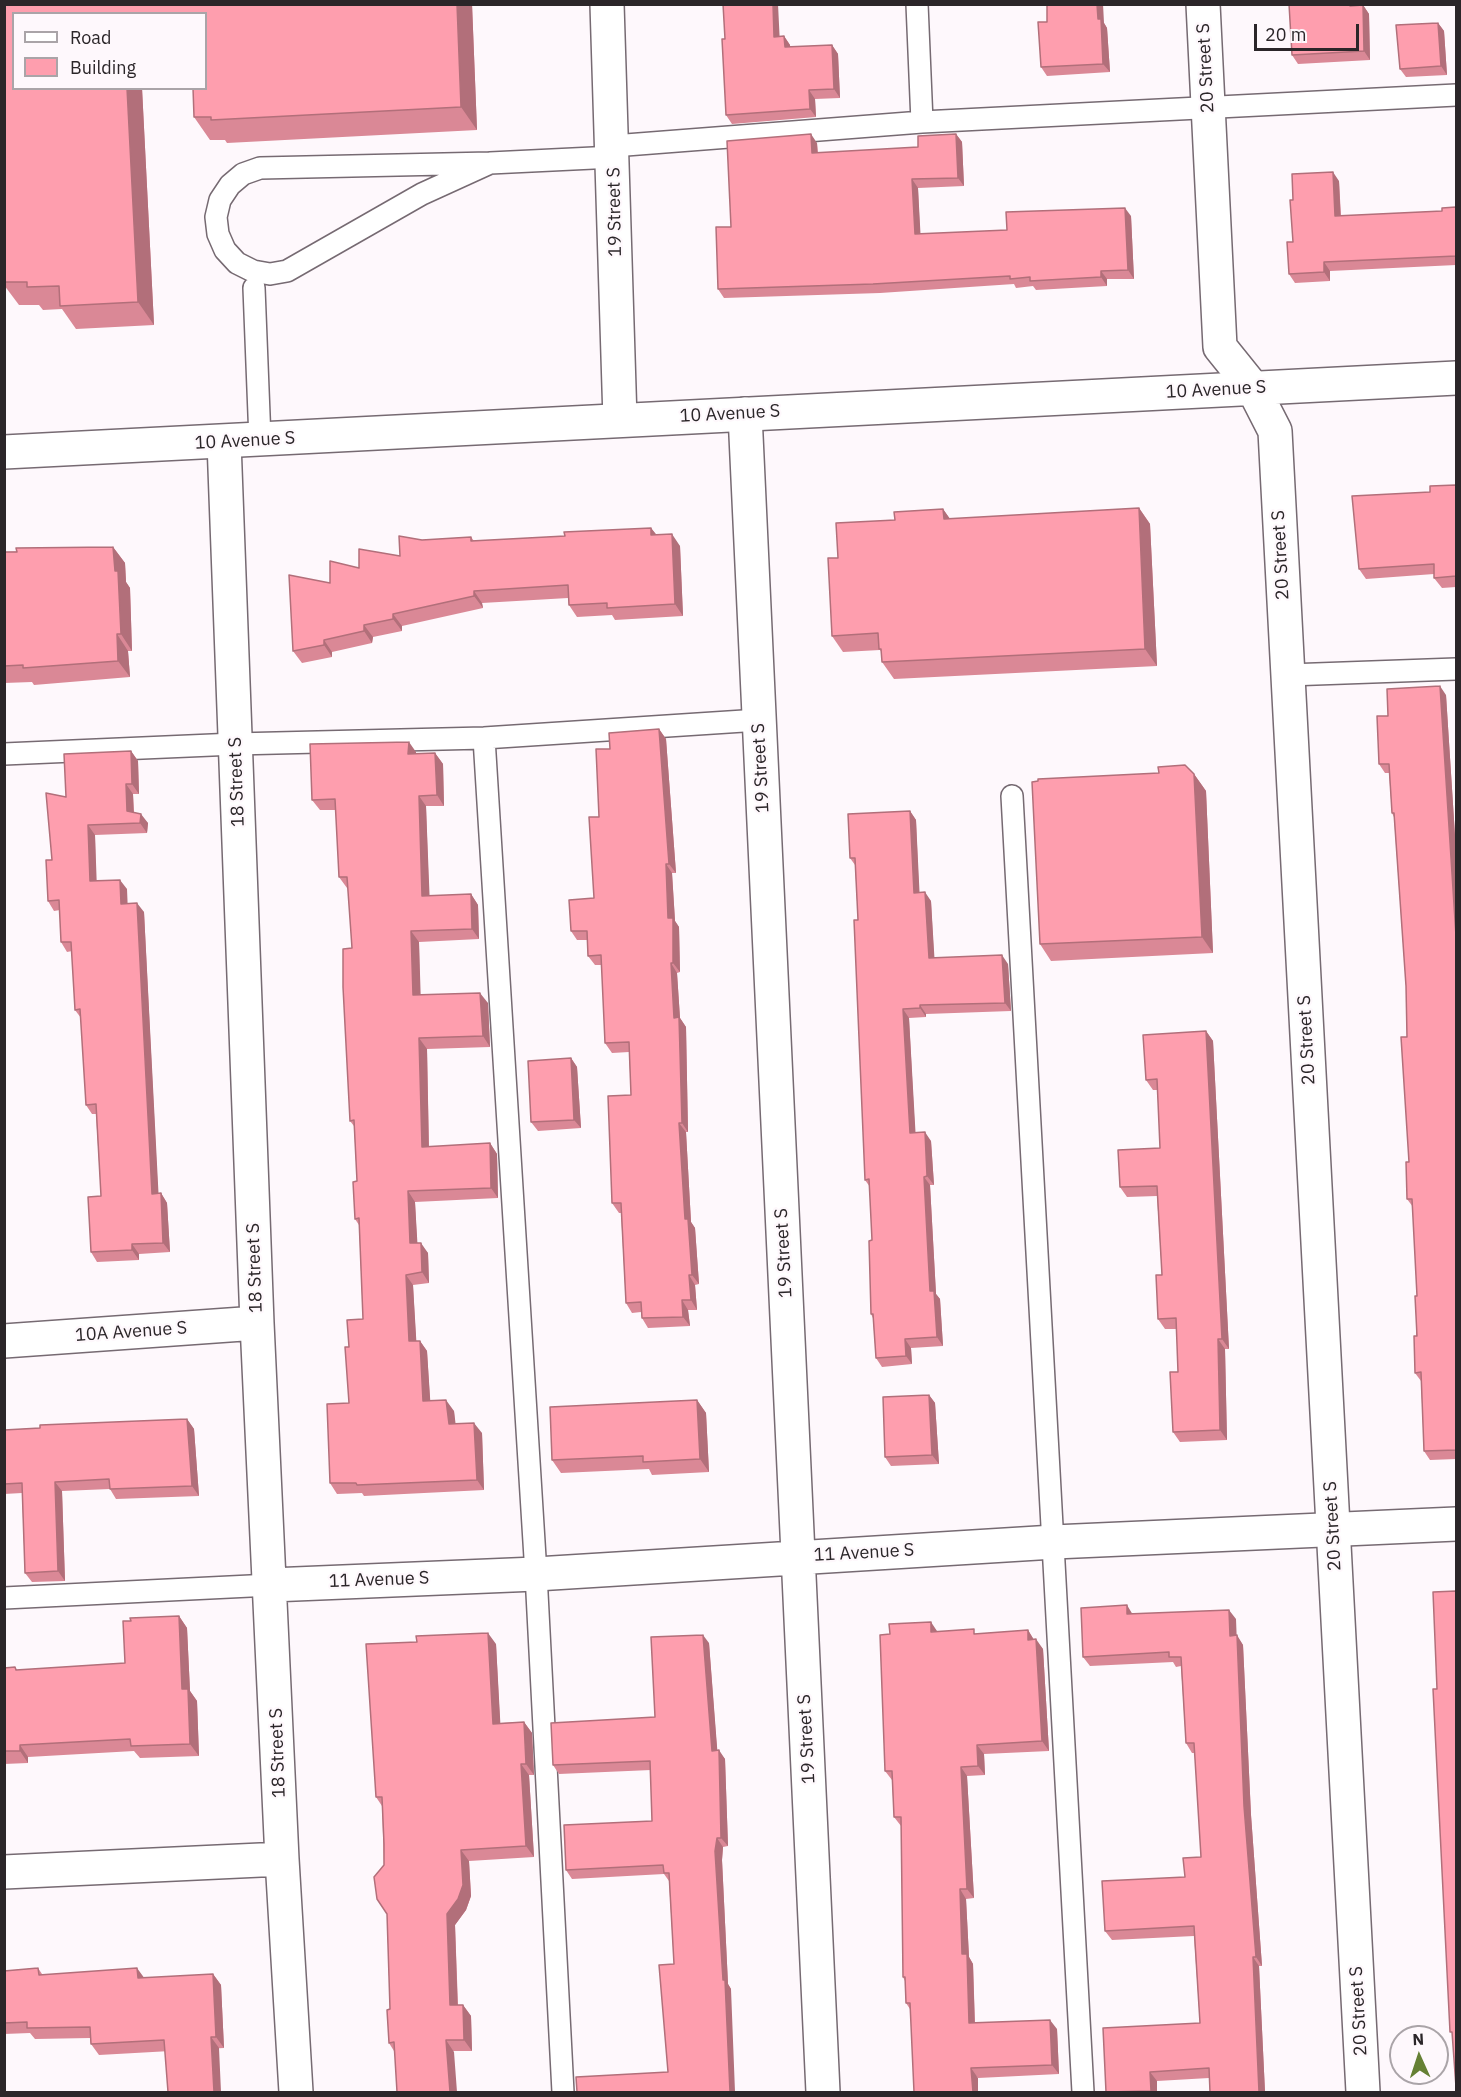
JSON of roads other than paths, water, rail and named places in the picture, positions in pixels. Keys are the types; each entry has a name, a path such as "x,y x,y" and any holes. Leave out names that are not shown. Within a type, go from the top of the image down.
{"street":[{"name":"19 Street S","path":"607,4 620,420"},
{"name":"20 Street S","path":"1203,4 1220,346 1253,388 1275,431 1363,2092"},
{"name":"10 Avenue S","path":"4,452 1456,378"},
{"name":"19 Street S","path":"745,414 823,2092"},
{"name":"18 Street S","path":"224,442 257,1323 271,1584 282,1859 296,2092"},
{"name":"10A Avenue S","path":"4,1341 257,1323"},
{"name":"11 Avenue S","path":"271,1584 536,1574 798,1556 1054,1542 1456,1524"},
{"path":"4,1872 282,1859"}],"lane":[{"path":"917,4 922,122"},
{"path":"490,163 422,194 288,271 270,274 253,271 237,263 225,250 218,234 216,217 220,200 230,185 243,174 260,168 490,163 922,122 1456,95"},
{"path":"254,288 260,440"},
{"path":"1288,675 1456,669"},
{"path":"4,754 235,744 484,738 759,720"},
{"path":"484,738 536,1574 563,2092"},
{"path":"1012,796 1083,2092"},
{"path":"4,1598 271,1584"}]}
